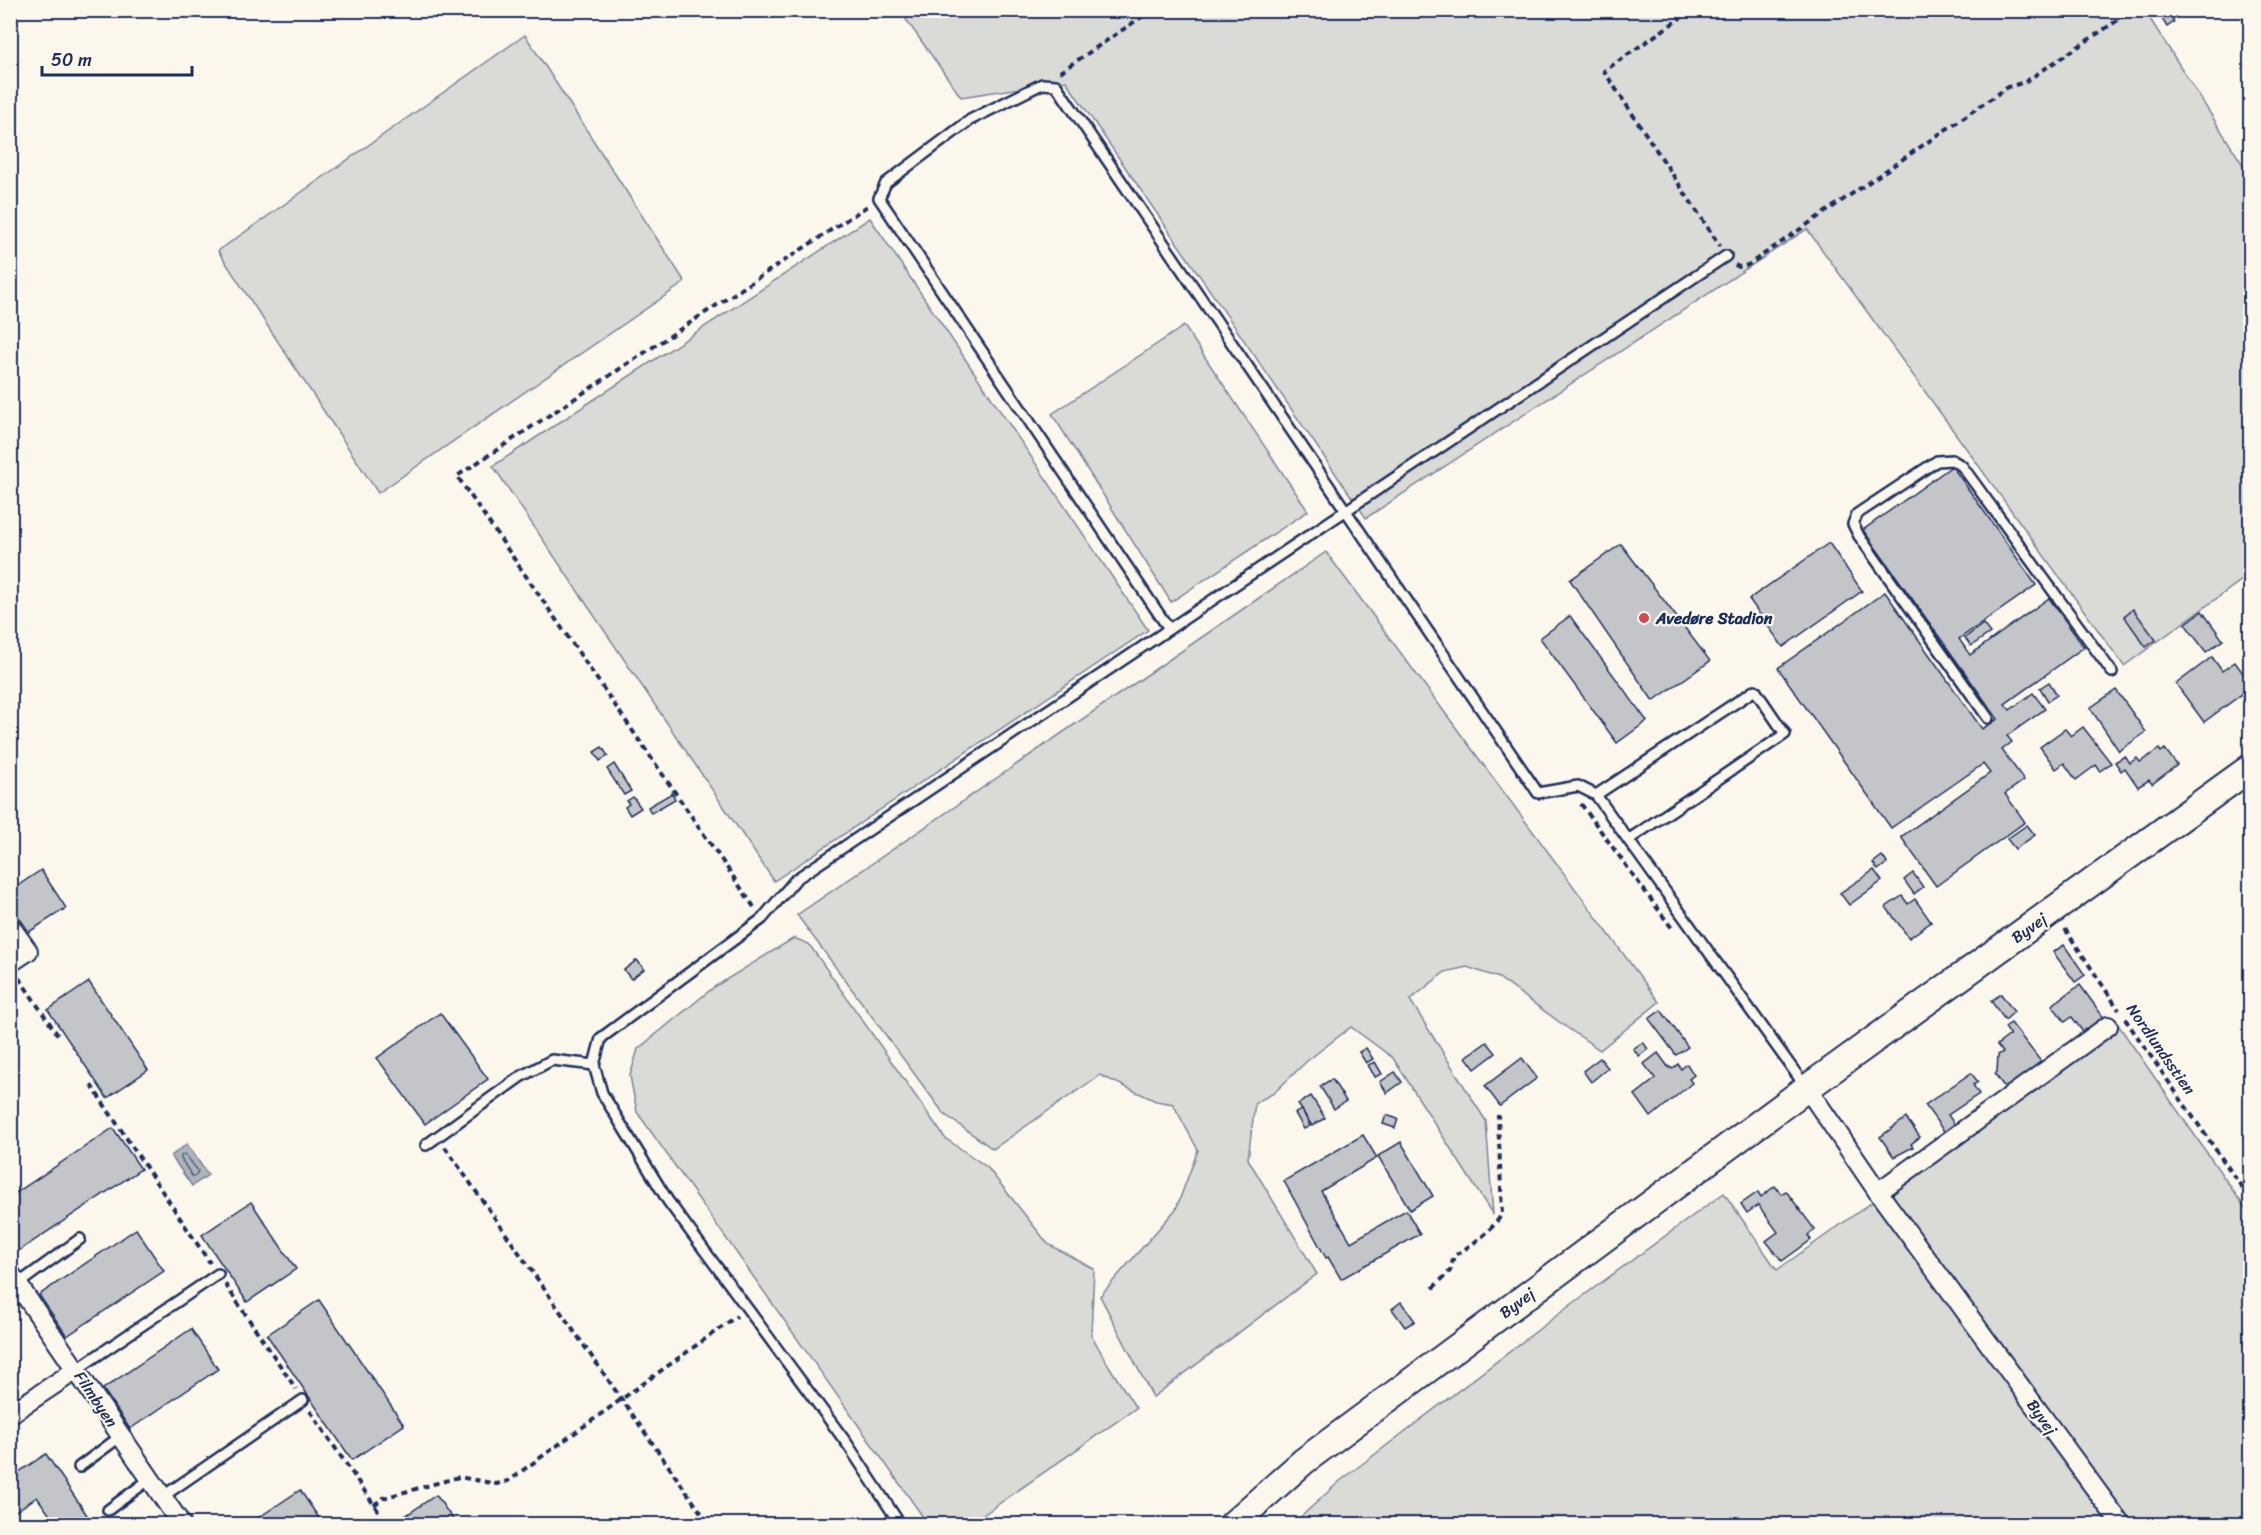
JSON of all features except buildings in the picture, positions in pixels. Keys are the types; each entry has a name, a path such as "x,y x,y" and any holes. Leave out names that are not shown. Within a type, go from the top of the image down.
{"street":[{"name":"Byvej","path":"1233,1524 1304,1461 1807,1088 2250,768"},
{"path":"10,926 28,951 14,969"},
{"path":"1878,1192 2108,1026"},
{"name":"Byvej","path":"1807,1088 1878,1192 2121,1524"},
{"name":"Filmbyen","path":"14,1279 162,1497 176,1523"},
{"path":"10,1414 76,1370"}],"lane":[{"path":"1169,629 879,198 886,183 970,120 1042,84 1056,85 1538,793 1578,786 1596,795 1807,1088"},
{"path":"900,1524 848,1445 668,1201 602,1094 594,1065 602,1038 762,919 796,879 1726,256"},
{"path":"1988,718 1859,536 1853,524 1857,514 1937,460 1952,460 1962,466 2112,672"},
{"path":"1596,795 1755,690 1785,734 1628,840"},
{"path":"426,1145 520,1077 552,1060 594,1065"},
{"path":"14,1279 80,1239"},
{"path":"76,1370 218,1274"},
{"path":"162,1497 303,1400"},
{"path":"79,1467 121,1436"},
{"path":"108,1510 150,1479"}],"path":[{"path":"1042,84 1152,10"},
{"path":"1692,10 1604,71 1726,256 1739,267 1748,264 2008,87 2025,82 2133,10"},
{"path":"2238,10 2250,26"},
{"path":"762,919 458,476 879,198"},
{"name":"Nordlundsstien","path":"2053,911 2082,957 2250,1199"},
{"path":"14,969 59,1037"},
{"path":"91,1086 387,1524"},
{"path":"1433,1288 1450,1271 1454,1256 1474,1244 1494,1226 1502,1214 1498,1115"},
{"path":"438,1137 709,1524"},
{"path":"374,1504 383,1498 459,1477 497,1484 508,1481 748,1308"}],"shaded area":[{"path":"900,11 2145,11 2250,176 2250,574 2124,666 1807,229 1366,518 1066,81 961,97"},
{"path":"525,35 685,282 378,493 218,251"},
{"path":"870,218 1148,630 774,881 493,466"},
{"path":"1184,326 1308,511 1171,602 1052,414"},
{"path":"1326,552 1659,1002 1600,1050 1499,978 1467,967 1445,972 1410,1000 1486,1121 1493,1215 1393,1058 1351,1027 1307,1061 1274,1093 1255,1103 1248,1159 1317,1274 1153,1397 1100,1296 1176,1209 1198,1150 1173,1104 1156,1101 1100,1075 993,1149 944,1114 797,915"},
{"path":"794,938 809,944 945,1138 987,1167 1048,1244 1094,1269 1091,1334 1136,1408 970,1524 928,1524 637,1112 630,1076 638,1049 714,987"},
{"path":"2119,1026 2250,1215 2250,1524 1293,1524 1340,1481 1568,1307 1724,1193 1777,1270"}],"water":[{"path":"187,1144 208,1175 192,1186 171,1156"}],"place":[{"name":"Avedøre Stadion","path":"1644,618"}]}
